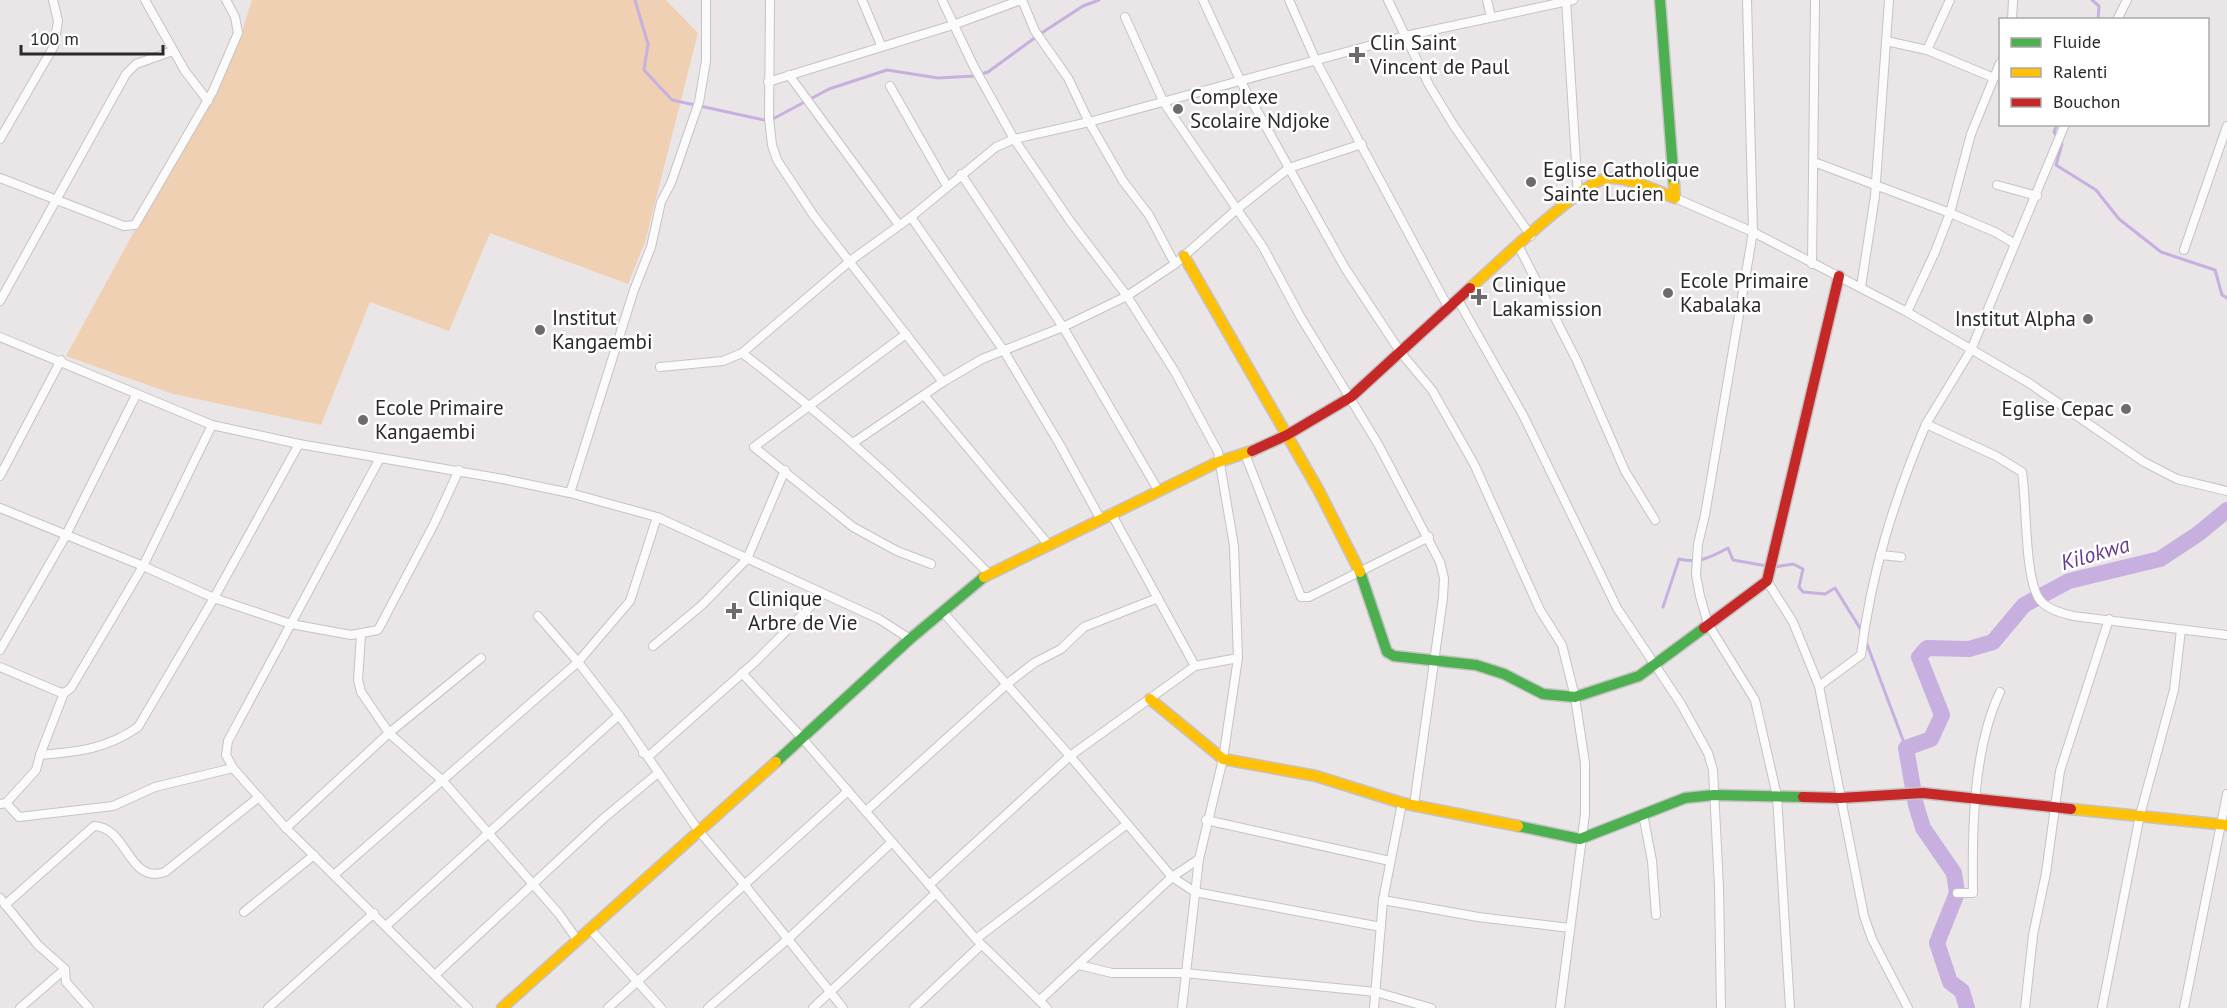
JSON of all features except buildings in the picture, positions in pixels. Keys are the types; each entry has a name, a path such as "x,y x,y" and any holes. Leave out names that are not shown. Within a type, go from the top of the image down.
{"street":[{"path":"0,139 54,46 58,21 53,0"},
{"path":"145,0 173,51 208,101"},
{"path":"0,178 124,226 135,225 208,101 238,33 235,17 226,0"},
{"path":"570,493 633,290 651,247 661,202 671,183 699,102 706,61 706,0"},
{"path":"770,0 768,82 772,145 784,171 814,216 943,382"},
{"path":"862,0 881,45"},
{"path":"942,0 1014,139 1070,221 1127,296 1215,443 1234,546 1238,658 1222,759 1206,820 1199,859 1182,1008"},
{"path":"768,82 881,45 953,25 1022,0 1039,35 1068,78 1089,122 1123,181 1180,260 1319,491 1360,573 1387,652 1394,656 1433,658 1476,665 1504,674 1543,694 1575,697 1639,676 1767,581 1839,276"},
{"path":"1203,0 1240,81 1345,268 1401,353 1432,390 1474,464 1540,610 1562,645 1575,697 1586,782 1585,814 1560,1008"},
{"path":"1289,0 1316,61 1448,307"},
{"path":"1388,0 1454,126 1531,236"},
{"path":"1487,0 1491,17"},
{"path":"660,367 723,361 742,353 850,261 910,217 996,147 1014,139 1164,103 1405,36 1569,0 1578,195"},
{"path":"1660,0 1675,198"},
{"path":"1747,0 1753,232 1697,560 1700,596 1708,624 1755,700 1777,796 1790,1008"},
{"path":"1812,264 1815,0"},
{"path":"1861,286 1876,185 1889,0"},
{"path":"1927,50 1950,0"},
{"path":"2012,18 2013,0"},
{"path":"2118,18 2127,0"},
{"path":"1125,17 1164,103 1263,247 1300,316 1351,397 1429,537 1444,578 1414,805"},
{"path":"1886,41 1927,50 1994,78"},
{"path":"0,301 126,74 136,64 173,51"},
{"path":"1907,312 1950,213 1971,134 1999,67"},
{"path":"789,75 899,225"},
{"path":"890,86 947,186"},
{"path":"1819,686 1861,655 1866,607 1905,474 1926,424 1971,350 2064,126"},
{"path":"2184,250 2227,126"},
{"path":"853,443 943,382 982,359 1063,327 1127,296 1180,260 1289,168 1362,144"},
{"path":"1814,162 1950,213 1995,232 2015,244"},
{"path":"961,174 1063,327 1158,490"},
{"path":"502,1008 591,930 698,830 803,739 910,639 988,573 1218,462 1245,454 1287,435 1351,397 1448,307 1578,195 1604,179 1612,178 1645,186 1675,198 1753,232 1812,264 1861,286 2029,383 2144,462 2177,479 2227,491"},
{"path":"1997,185 2037,196"},
{"path":"910,217 1004,351 1100,518"},
{"path":"1519,247 1577,361 1625,471 1655,520"},
{"path":"1458,300 1523,416 1617,608 1656,664 1708,753 1713,770 1719,887 1721,1008"},
{"path":"906,334 754,447 853,527 897,551 931,564"},
{"path":"0,337 61,360 136,395 212,425 299,444 459,470 570,493 657,517 899,629 910,639"},
{"path":"742,353 853,443 930,512 988,573"},
{"path":"0,476 61,360"},
{"path":"0,650 65,537 136,395"},
{"path":"924,395 1048,544"},
{"path":"1926,424 1996,456 2022,472 2032,578 2039,597 2052,609 2073,616 2227,635"},
{"path":"212,425 142,566 71,688 64,693 36,770 3,803 19,817 102,809 155,787 233,768"},
{"path":"40,755 87,751 120,740 138,727 214,598 299,444"},
{"path":"1245,454 1301,597 1309,597 1429,537"},
{"path":"380,458 228,741 226,755 233,768 286,828 387,925 468,1008"},
{"path":"0,508 214,598 291,624 361,635 378,630 434,524 459,470"},
{"path":"653,646 702,605 747,559 785,470"},
{"path":"1111,513 1195,666"},
{"path":"335,874 578,662 630,601 657,517"},
{"path":"1880,555 1902,557"},
{"path":"1767,581 1793,622 1819,686 1863,916 1872,939 1908,1008"},
{"path":"644,753 650,755 741,673 823,594"},
{"path":"866,811 1006,684 1034,663 1061,649 1084,627 1158,598"},
{"path":"942,611 1070,756 1172,877 1195,892 1381,927"},
{"path":"537,616 578,662 619,716 698,830 843,1008"},
{"path":"2025,1008 2033,935 2046,873 2060,771 2109,619"},
{"path":"2102,1008 2140,815 2174,690 2181,630"},
{"path":"361,635 358,680 362,692 389,733 443,781 490,832 559,914 578,941"},
{"path":"286,828 389,733 482,658"},
{"path":"929,885 1070,756 1195,666 1238,658"},
{"path":"0,667 64,693"},
{"path":"741,673 803,739 979,942 1047,1008"},
{"path":"1957,893 1973,893 1977,799 1986,728 2000,692"},
{"path":"1150,699 1222,759 1316,776 1402,803 1580,839 1685,798 1714,795 1840,798 1913,794 2223,824"},
{"path":"387,925 619,716"},
{"path":"435,975 532,884 658,773"},
{"path":"608,1008 848,791"},
{"path":"2184,1008 2223,824 2227,794"},
{"path":"89,1008 66,982 65,969 38,945 3,901 94,826 107,830 137,867 146,874 155,876 165,872 259,797"},
{"path":"1374,1008 1383,900 1402,803"},
{"path":"1642,814 1652,861 1656,915"},
{"path":"1206,820 1390,861"},
{"path":"914,1008 979,942 1127,824"},
{"path":"708,1008 788,939 892,842"},
{"path":"244,912 314,855"},
{"path":"1040,1000 1172,877 1199,859"},
{"path":"813,1008 936,893"},
{"path":"1383,900 1478,917 1570,928"},
{"path":"268,1008 374,913"},
{"path":"591,930 661,1008"},
{"path":"1079,965 1112,974 1185,973 1376,992 1431,1008"},
{"path":"20,1008 65,969"}],"shaded area":[{"path":"252,0 666,0 698,33 645,242 628,284 490,233 449,331 370,302 321,425 173,394 66,356 240,38"}],"waterway":[{"path":"635,0 648,44 644,70 672,100 769,121 829,89 887,70 938,78 974,76 988,72 1083,6 1099,0"},
{"path":"2092,0 2099,6 2098,18"},
{"path":"2056,126 2054,132 2062,144 2056,165 2096,190 2119,219 2161,252 2215,270 2222,295 2227,298"},
{"name":"Kilokwa","path":"1967,1008 1962,991 1950,982 1937,943 1957,893 1954,873 1923,828 1916,805 1906,748 1931,739 1942,715 1919,657 1927,648 1969,649 1993,642 2024,605 2069,581 2160,559 2198,534 2227,510"},
{"path":"1663,607 1679,559 1699,560 1728,548 1733,560 1767,566"},
{"path":"1774,567 1793,564 1803,569 1799,587 1803,592 1825,594 1835,588 1863,633"},
{"path":"1865,639 1906,748"}],"traffic: fast":[{"path":"1660,0 1674,185"},
{"path":"1360,572 1387,652 1394,656 1476,665 1504,674 1543,694 1575,697 1639,676 1704,628"},
{"path":"776,762 910,639 984,577"},
{"path":"1518,826 1580,839 1685,798 1714,795 1803,797"}],"traffic: slow":[{"path":"1470,288 1557,211 1592,185 1604,179 1621,179 1675,198 1674,185"},
{"path":"1184,256 1319,491 1360,572"},
{"path":"984,577 1218,462 1252,451"},
{"path":"1150,699 1223,759 1316,776 1402,803 1518,826"},
{"path":"502,1008 776,762"},
{"path":"2071,809 2227,825"}],"traffic: jam":[{"path":"1704,628 1767,581 1839,276"},
{"path":"1252,451 1287,435 1351,397 1470,288"},
{"path":"1803,797 1840,798 1923,793 2071,809"}],"place":[{"name":"Clin Saint Vincent de Paul","path":"1357,55"},
{"name":"Complexe Scolaire Ndjoke","path":"1178,109"},
{"name":"Eglise Catholique Sainte Lucien","path":"1531,182"},
{"name":"Ecole Primaire Kabalaka","path":"1668,293"},
{"name":"Clinique Lakamission","path":"1479,297"},
{"name":"Institut Alpha","path":"2088,319"},
{"name":"Institut Kangaembi","path":"540,330"},
{"name":"Eglise Cepac","path":"2126,409"},
{"name":"Ecole Primaire Kangaembi","path":"363,420"},
{"name":"Clinique Arbre de Vie","path":"734,611"}]}
